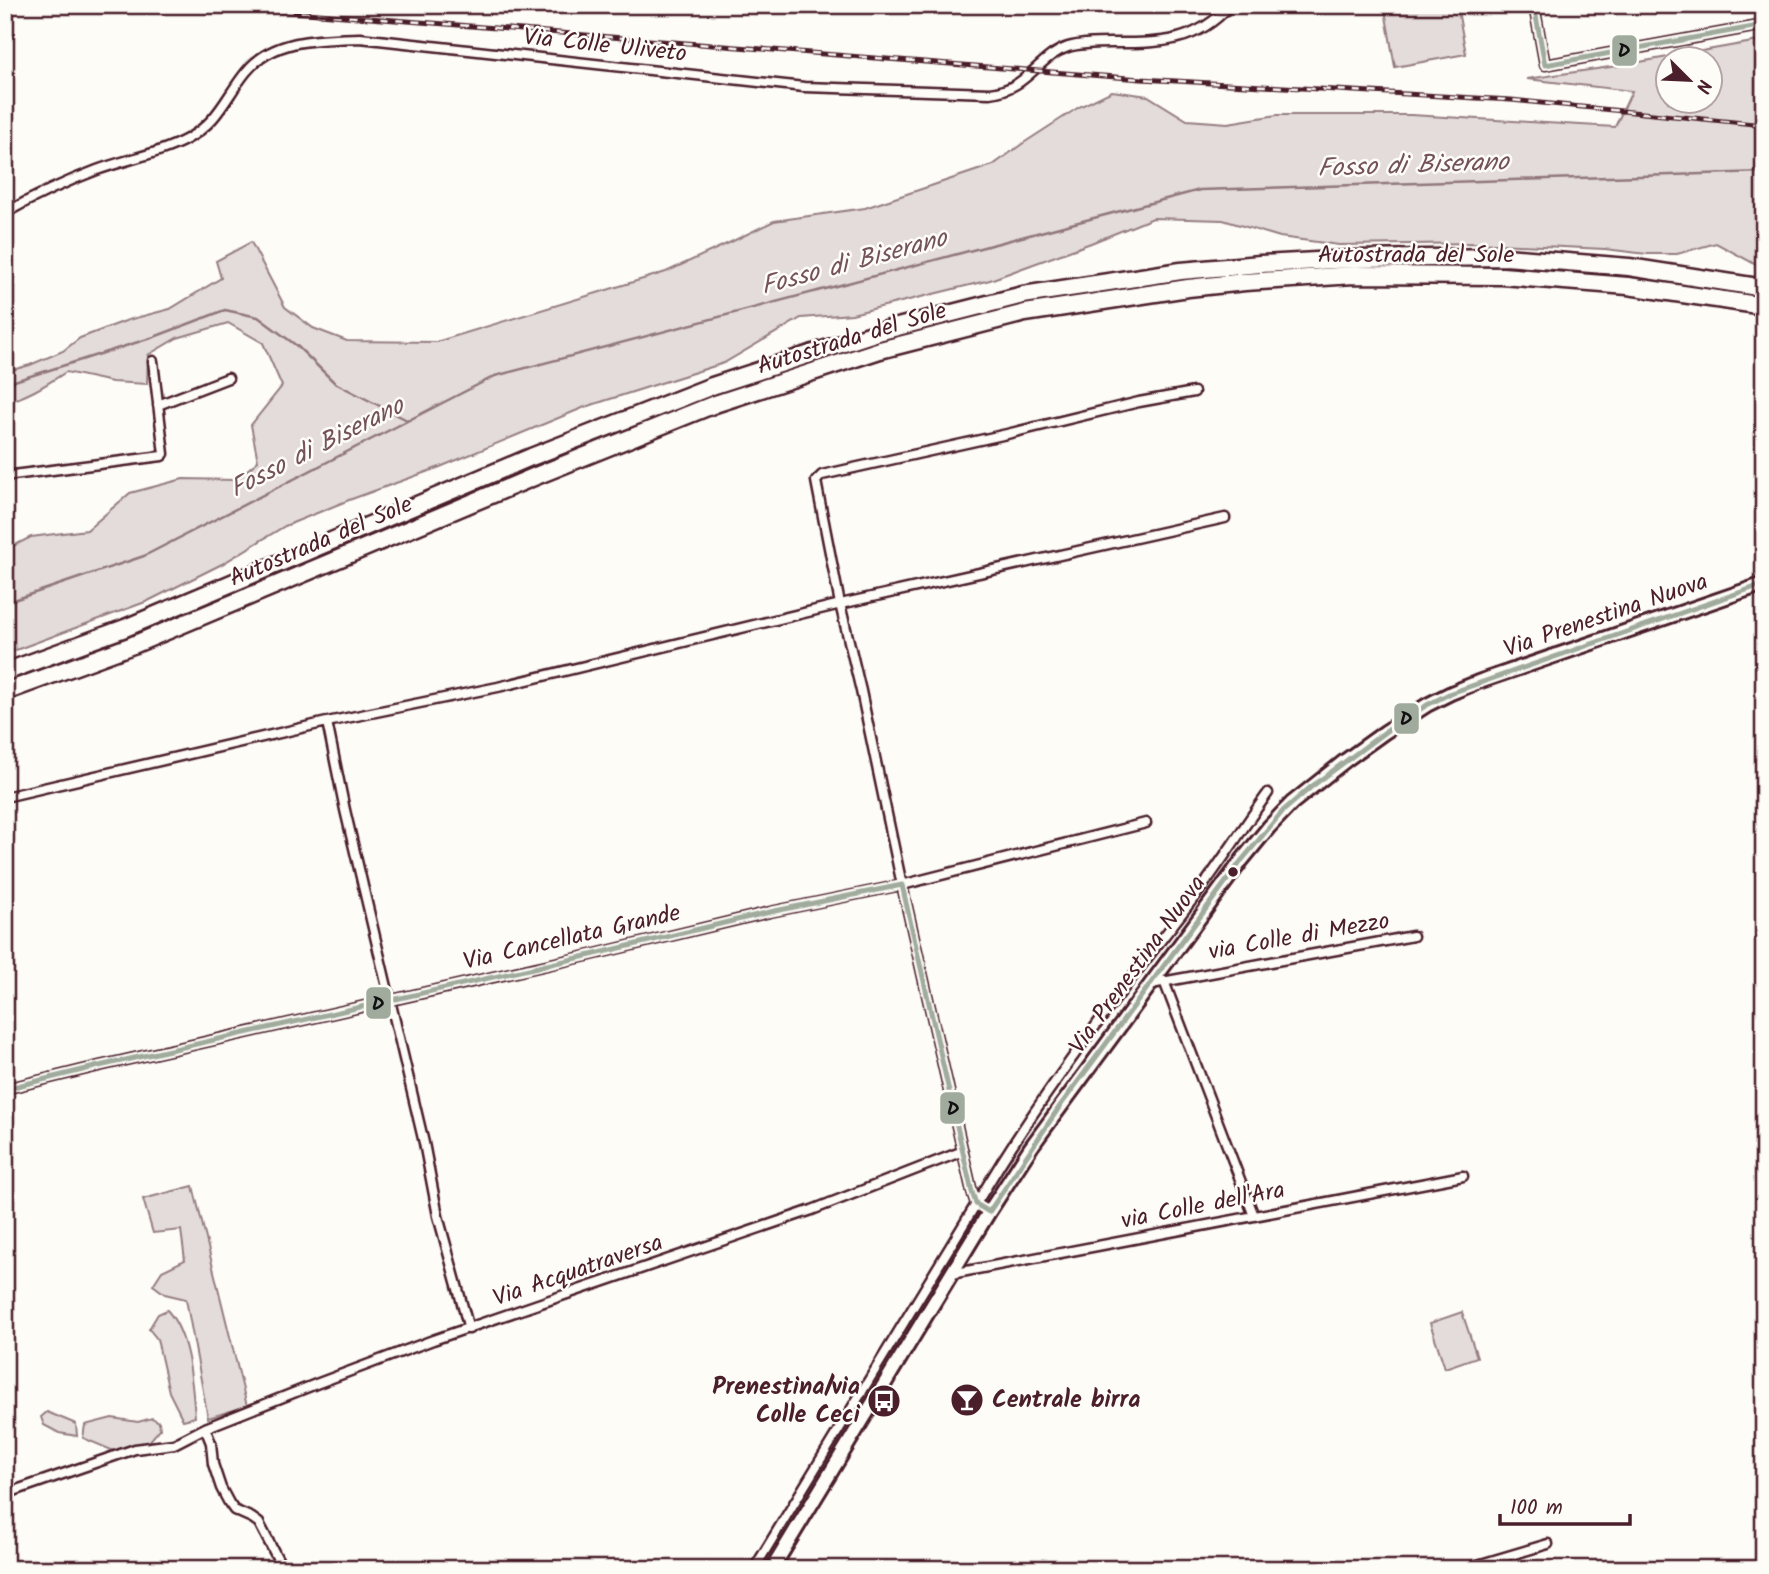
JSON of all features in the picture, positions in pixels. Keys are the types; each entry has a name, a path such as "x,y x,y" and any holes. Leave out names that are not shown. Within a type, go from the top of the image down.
{"highway":[{"name":"Autostrada del Sole","path":"5,671 125,628 519,463 712,386 878,332 1023,295 1181,271 1260,264 1352,259 1491,257 1629,267 1764,288"},
{"name":"Autostrada del Sole","path":"5,692 133,645 715,404 880,351 1025,313 1188,288 1354,275 1502,275 1628,286 1764,306"}],"main road":[{"name":"Via Prenestina Nuova","path":"772,1569 989,1212 1059,1106 1241,860 1283,811 1346,761 1416,711 1442,697 1469,685 1764,583"}],"street":[{"name":"Via Colle Uliveto","path":"5,213 63,183 176,144 195,134 215,117 254,64 268,54 295,43 359,38 804,87 990,93 1016,85 1068,47 1172,41 1203,28 1230,5"},
{"path":"1534,5 1545,65 1764,25"},
{"path":"5,476 161,457 163,454 152,361"},
{"path":"158,405 228,378"},
{"path":"989,1212 976,1204 963,1151 840,604 817,478 820,475 1139,402 1194,392"},
{"path":"5,797 327,722 498,687 840,604 1225,517"},
{"path":"327,722 345,810 424,1143 438,1216 469,1329"},
{"path":"754,1569 1014,1142 1268,793"},
{"name":"Via Cancellata Grande","path":"5,1089 770,912 902,885 1146,824"},
{"name":"via Colle di Mezzo","path":"1150,984 1413,936"},
{"path":"1164,981 1254,1216"},
{"name":"Via Acquatraversa","path":"5,1494 135,1449 174,1444 205,1428 316,1384 812,1210 963,1151"},
{"name":"via Colle dell'Ara","path":"951,1274 1462,1176"},
{"path":"205,1428 211,1443 213,1464 229,1503 237,1512 259,1523 283,1569"},
{"path":"1464,1569 1548,1544"}],"shaded area":[{"path":"1384,5 1457,5 1466,54 1395,67"},
{"path":"1764,40 1764,233 1761,240 1764,242 1764,269 1716,243 1677,254 1477,243 1339,245 1280,237 1223,220 1153,218 990,280 852,314 801,318 724,363 585,407 440,467 349,500 285,526 222,564 148,601 5,654 5,550 31,537 87,530 130,493 183,479 235,480 258,461 251,425 282,386 263,343 228,323 177,338 148,355 147,384 112,382 66,372 29,393 5,402 5,372 63,351 80,338 128,320 170,309 221,278 216,261 251,242 285,307 313,328 347,341 436,342 666,272 774,221 865,208 993,165 1079,107 1112,91 1148,96 1187,120 1228,123 1277,115 1411,115 1615,127 1632,91 1527,79 1654,59 1654,116 1724,116 1724,47"},
{"path":"193,1186 247,1406 208,1418 186,1299 165,1294 153,1285 162,1271 185,1260 181,1230 153,1233 143,1199"},
{"path":"167,1310 181,1333 191,1375 195,1417 183,1420 169,1392 157,1339 149,1329 158,1314"},
{"path":"1462,1312 1477,1357 1445,1368 1430,1323"},
{"path":"47,1412 76,1424 77,1436 59,1433 44,1425 41,1417"},
{"path":"112,1418 138,1422 152,1418 159,1422 160,1429 149,1442 116,1452 83,1438 85,1425"}],"waterway":[{"name":"Fosso di Biserano","path":"5,603 144,556 495,376 1200,190 1764,172"},
{"path":"5,384 154,337 225,310 258,317 297,346 335,383 407,420"}],"railway":[{"path":"205,5 1141,79 1511,100 1764,125"}],"transit line":[{"name":"D","path":"1534,5 1545,65 1764,25"},
{"name":"D","path":"5,1089 770,912 902,885 972,1192 976,1204 989,1212 1060,1106 1242,860 1283,811 1311,787 1385,732 1451,693 1764,584"}],"place":[{"name":"Centrale birra","path":"967,1400"},
{"name":"Prenestina/via Colle Ceci","path":"884,1401"}]}
